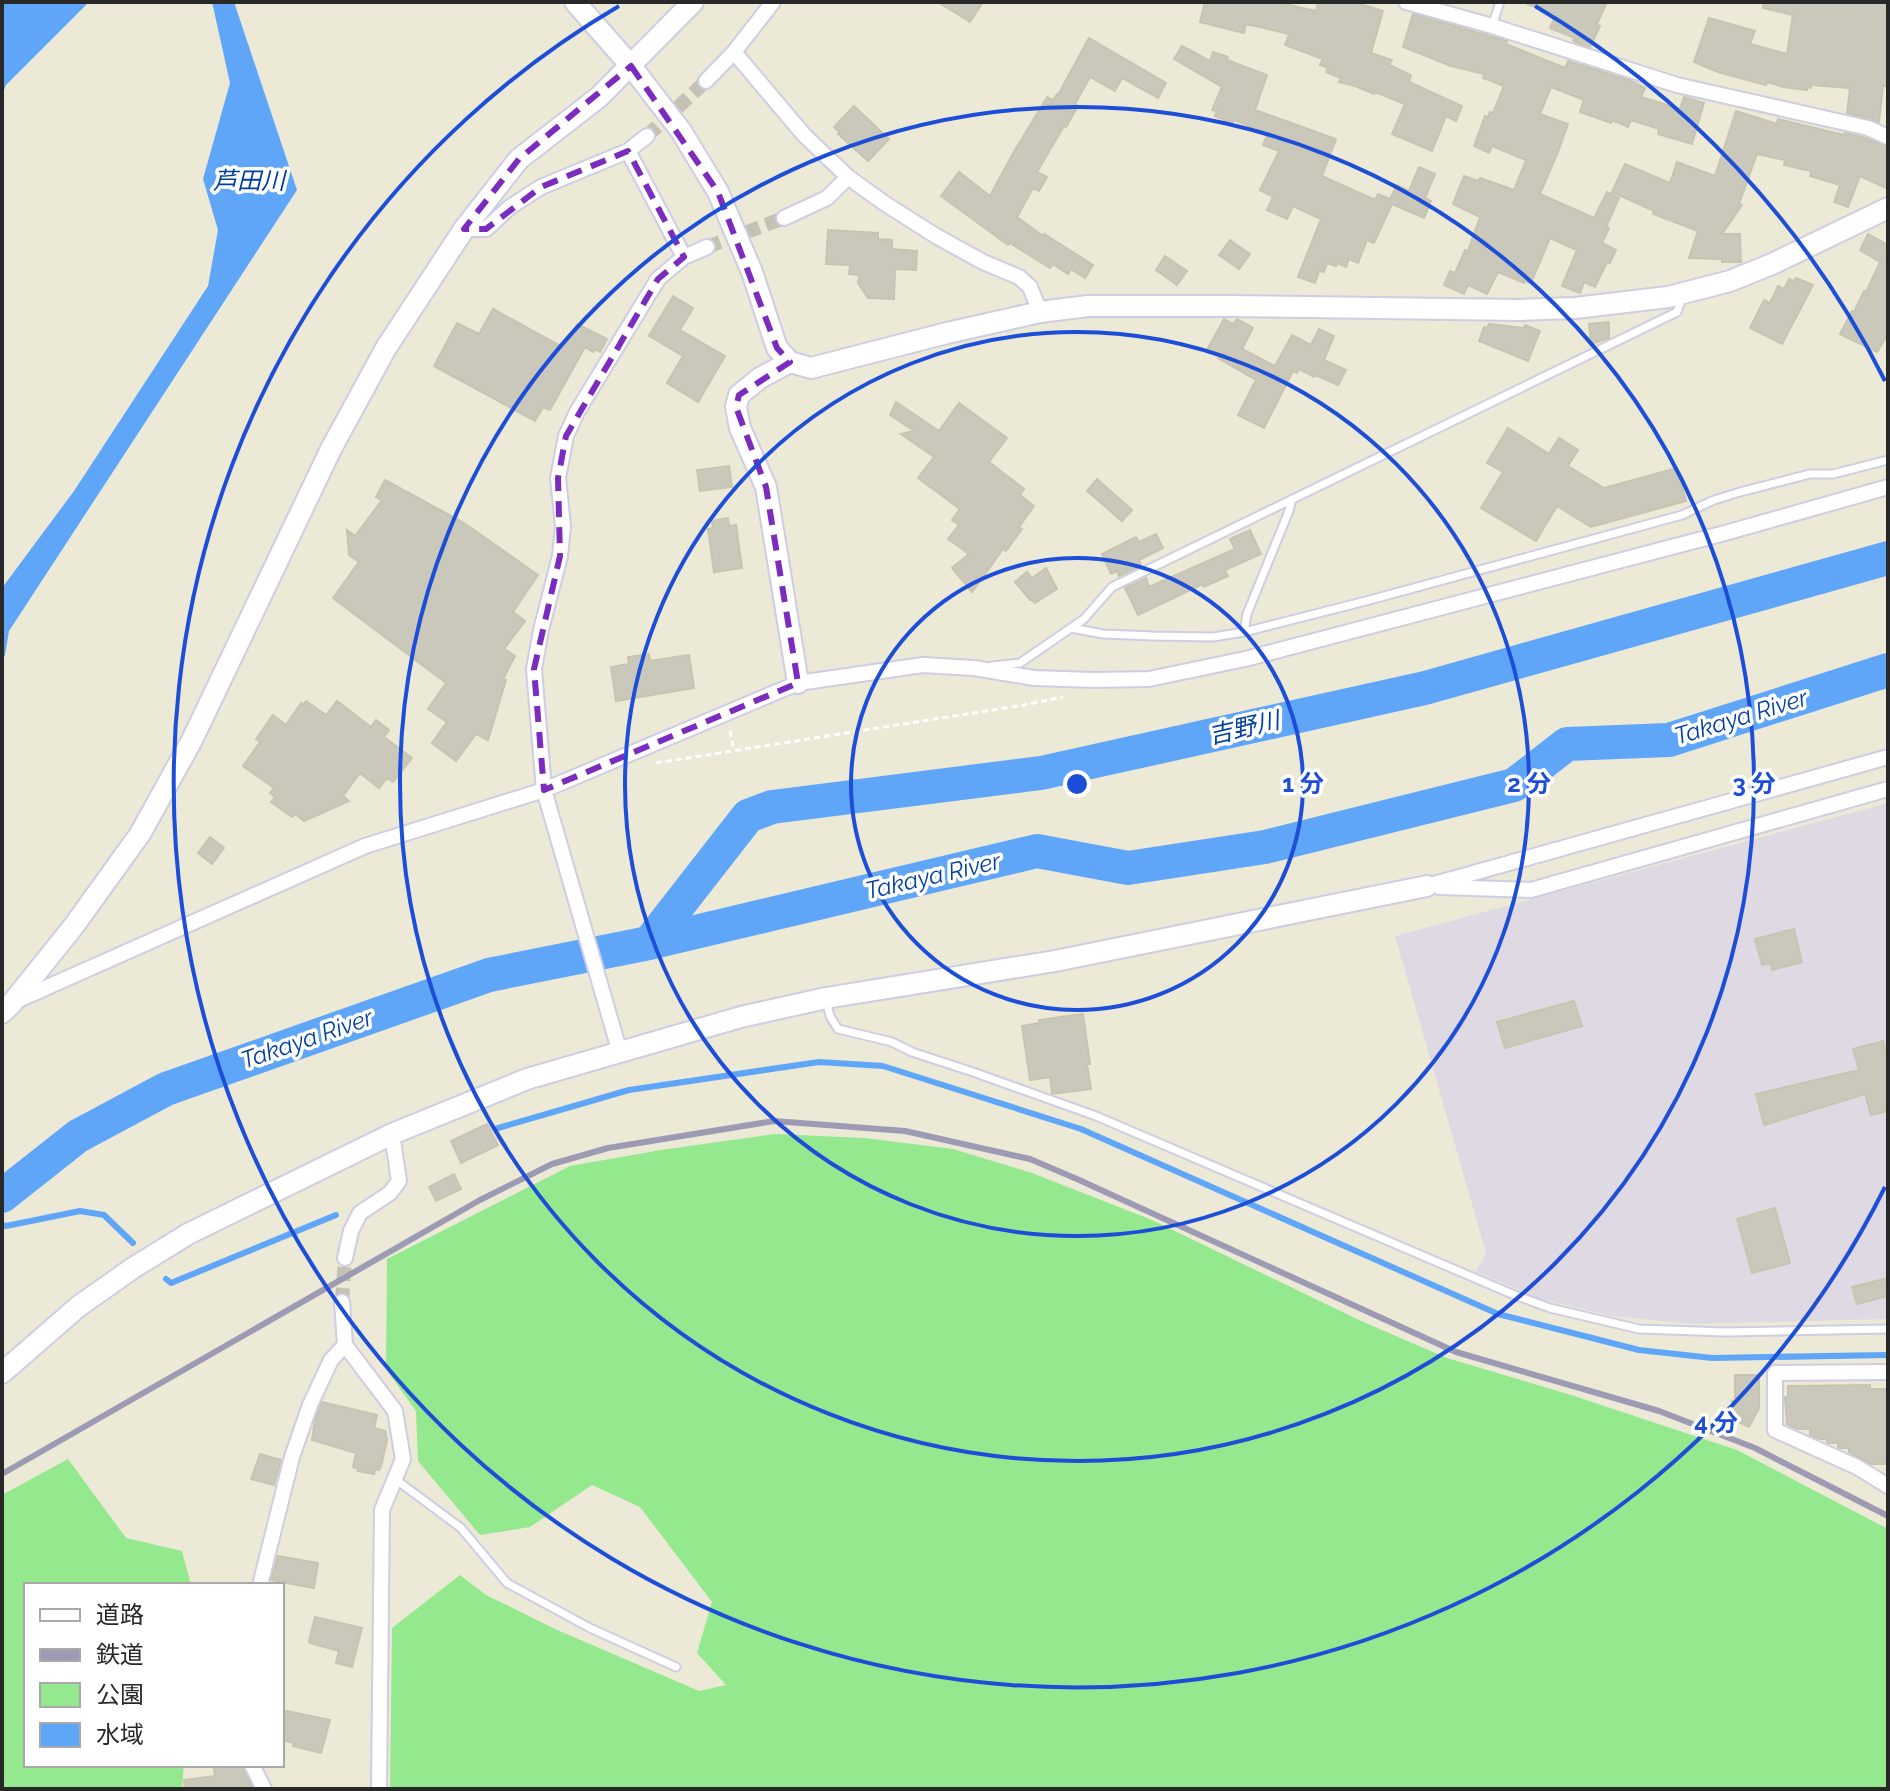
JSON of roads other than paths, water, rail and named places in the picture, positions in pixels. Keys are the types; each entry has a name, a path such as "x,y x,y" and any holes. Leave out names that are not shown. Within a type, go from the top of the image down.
{"street":[{"path":"575,2 631,66 681,131 718,192 752,272 777,348 790,362 811,368 1040,312 1088,306 1561,309 1668,297 1730,281 1888,208"},
{"path":"7,1008 73,927 140,834 192,740 331,449 386,348 464,229 519,159 599,97 693,2"},
{"path":"706,81 734,52 773,2"},
{"path":"1406,2 1677,85 1868,128 1888,137"},
{"path":"734,52 804,135 848,177 936,236 983,262 1019,277 1030,287 1040,312"},
{"path":"464,229 486,229 510,207 541,187 628,151 647,136"},
{"path":"628,151 684,257"},
{"path":"784,218 827,198 848,177"},
{"path":"620,1053 545,794 534,669 560,556 563,526 558,478 566,436 577,412 658,279 684,257 707,247"},
{"path":"790,362 760,378 739,395 736,407 740,428 766,487 798,683"},
{"path":"7,1008 365,846 545,794 798,683 923,665 974,668 1034,678 1149,679 1261,655 1888,487"},
{"path":"2,1373 79,1306 188,1234 392,1134 527,1079 741,1017 826,998 1055,961 1427,886 1888,757"},
{"path":"1427,886 1531,890 1888,789"},
{"path":"345,1258 351,1231 360,1213 390,1193 399,1181 392,1134"},
{"path":"342,1302 345,1345 395,1411 403,1459 382,1510 379,1789"},
{"path":"260,1583 292,1457 310,1405 331,1360 345,1345"},
{"path":"1888,1372 1775,1373 1775,1430 1857,1467 1888,1486"},
{"path":"253,1767 264,1789"}],"lane":[{"path":"1492,26 1500,2"},
{"path":"974,668 1020,663 1084,619 1112,587 1677,312 1683,294"},
{"path":"1071,628 1103,634 1153,636 1213,637 1244,632 1682,515 1740,492 1810,474 1833,474 1888,460"},
{"path":"1244,632 1247,614 1292,499"},
{"path":"826,998 830,1016 838,1029 892,1042 912,1052 1096,1116 1550,1308 1639,1329 1725,1332 1888,1329"},
{"path":"395,1479 461,1528 507,1583 590,1628 676,1667"}],"water":[{"path":"2,2 89,2 6,85 2,95"},
{"name":"芦田川","path":"212,2 234,2 297,190 9,631 2,661 2,588 74,491 208,286 218,230 203,179 230,83"}],"waterway":[{"name":"吉野川","path":"649,943 748,816 772,807 1041,773 1425,688 1888,558"},
{"name":"Takaya River","path":"2,1196 78,1136 166,1089 489,975 649,943 1037,851 1128,868 1265,847 1514,785 1567,744 1669,740 1888,670"},
{"path":"498,1128 629,1090 819,1062 883,1066 1081,1129 1498,1314 1639,1350 1712,1358 1888,1355"},
{"path":"2,1225 80,1211 104,1215 133,1243"},
{"path":"166,1279 171,1283 336,1215"}],"tunnel":[{"path":"647,136 706,81"},
{"path":"707,247 784,218"},
{"path":"342,1302 345,1258"}],"railway":[{"path":"2,1474 480,1200 552,1164 608,1148 774,1121 905,1131 1030,1159 1456,1352 1659,1411 1755,1448 1888,1516"}]}
